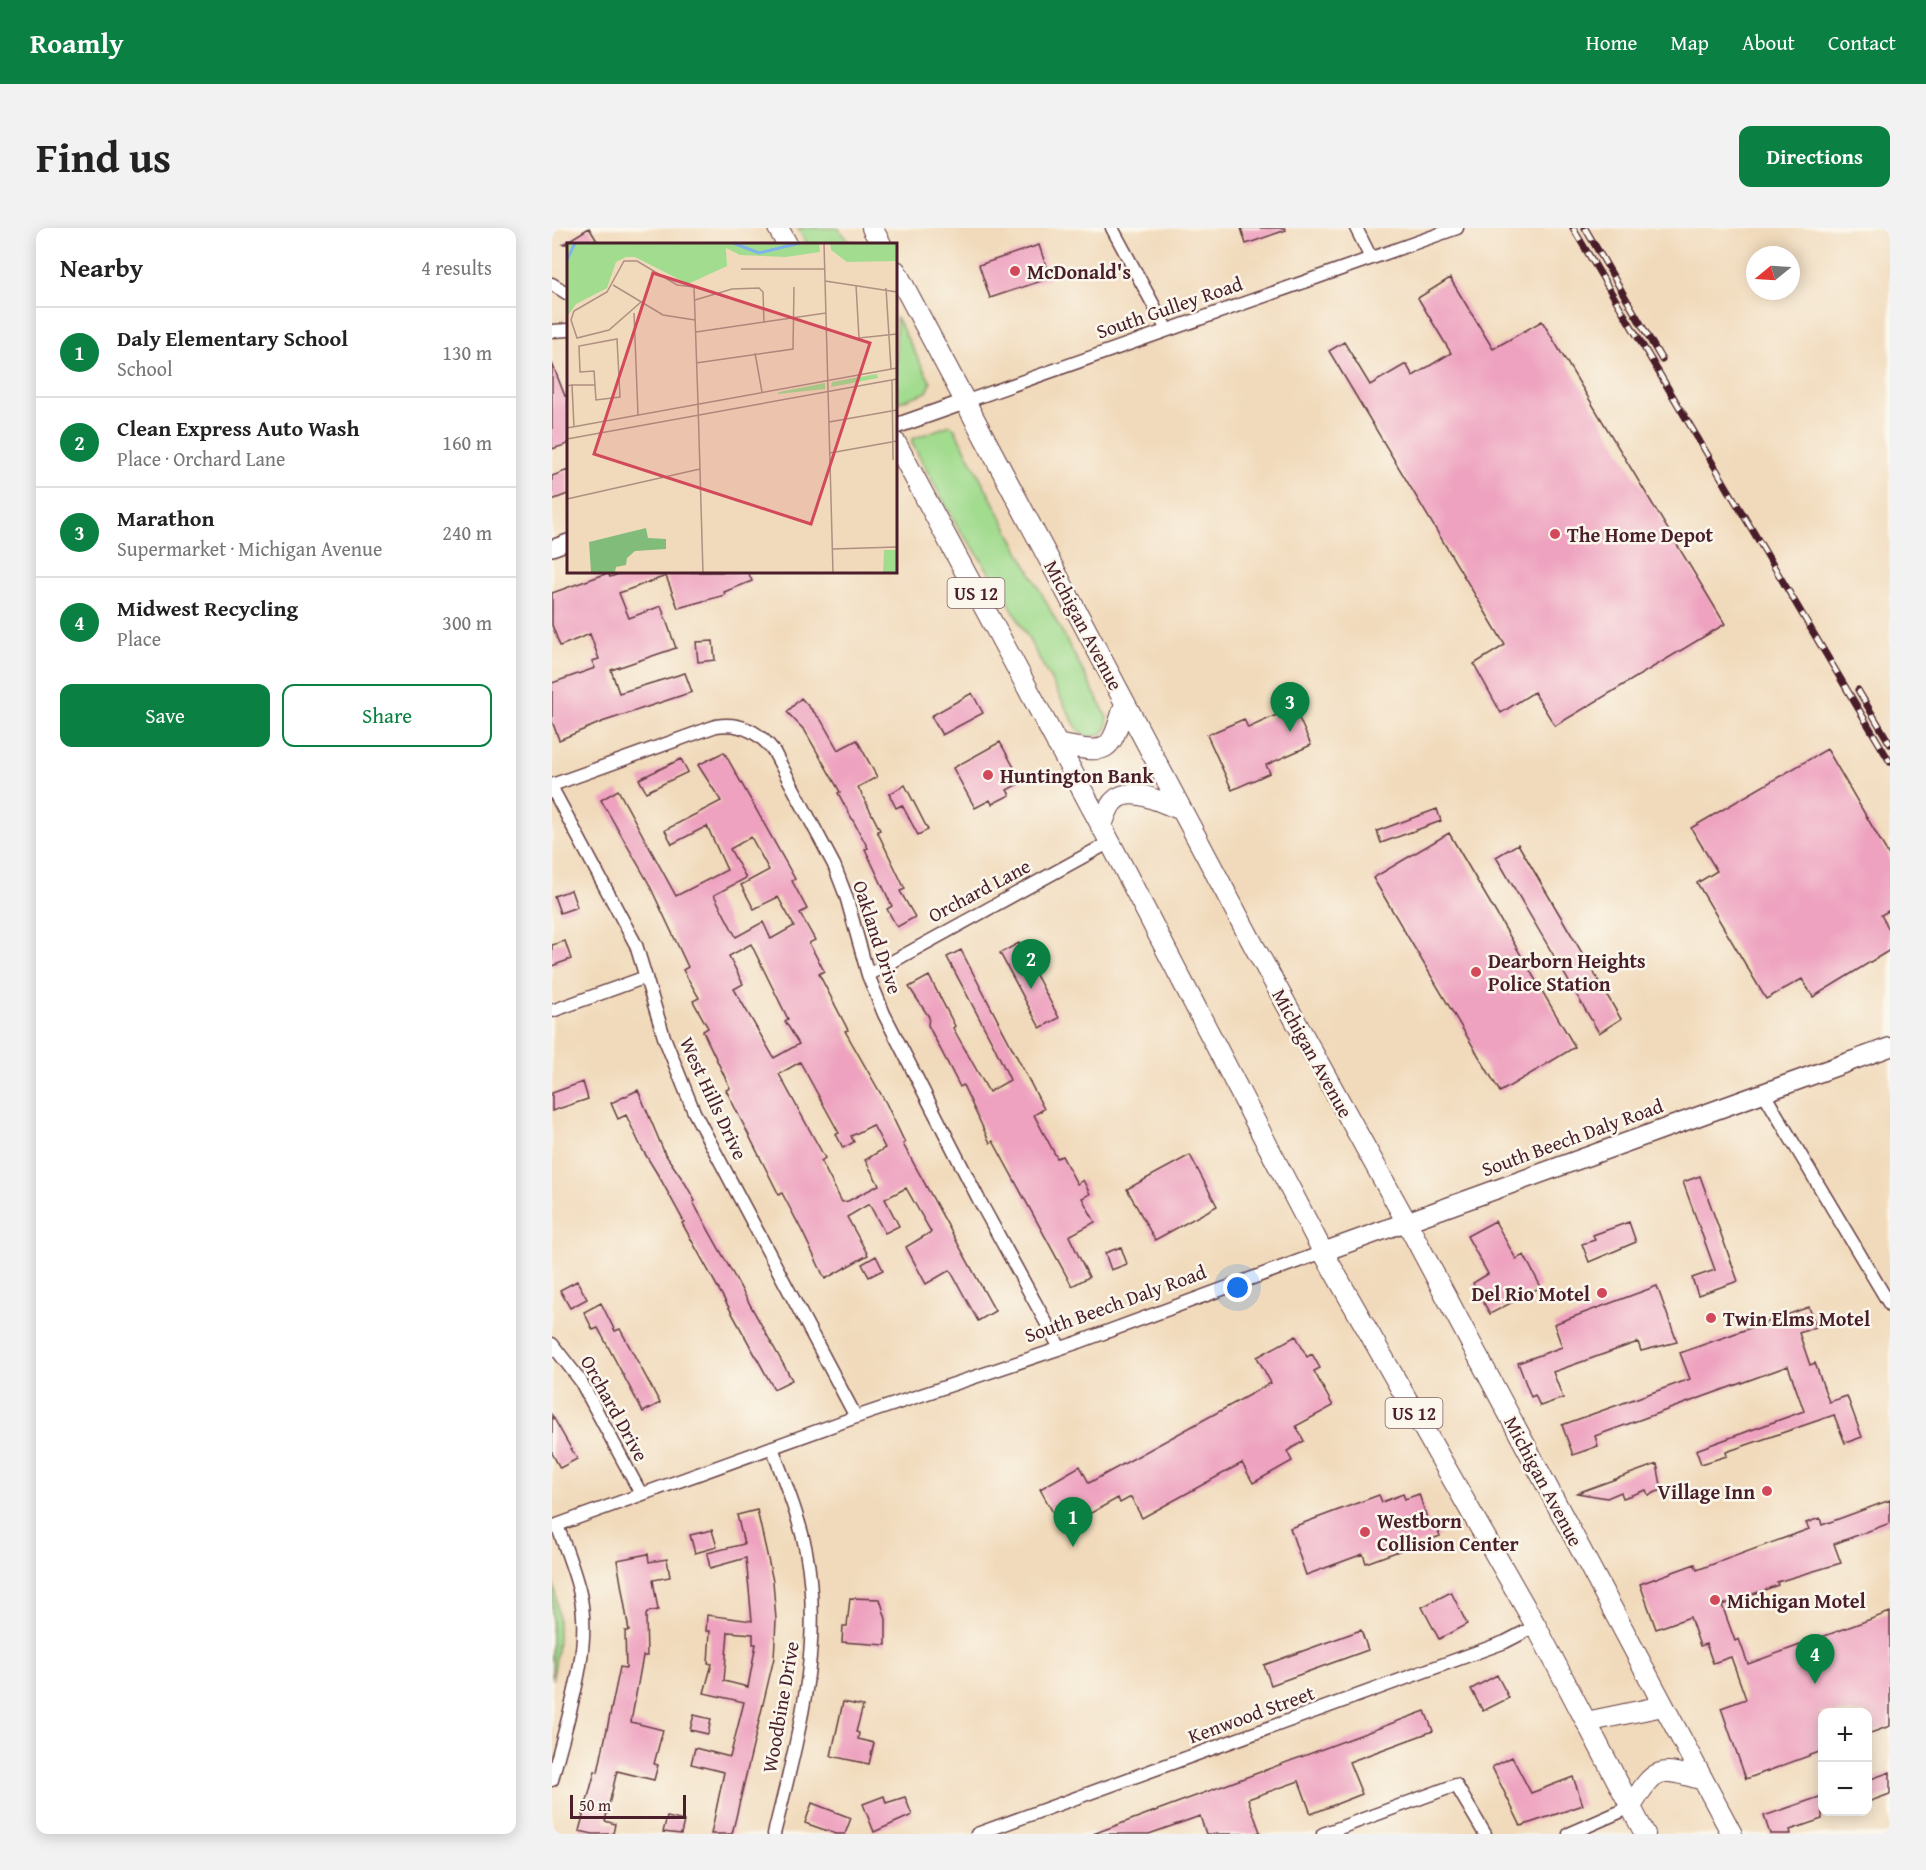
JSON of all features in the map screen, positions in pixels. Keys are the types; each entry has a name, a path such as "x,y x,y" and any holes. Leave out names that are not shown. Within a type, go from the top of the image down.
{"main road":[{"path":"778,228 786,243"},
{"path":"872,228 880,243"},
{"name":"Michigan Avenue","path":"897,273 1182,810 1406,1221 1732,1834"},
{"name":"US 12","path":"897,445 1106,834 1323,1252 1536,1626 1646,1834"},
{"path":"1057,744 1099,750 1108,745 1115,735 1125,703"},
{"path":"1106,834 1113,801 1125,794 1137,794 1182,810"},
{"name":"South Beech Daly Road","path":"1323,1252 1890,1047"},
{"path":"1586,1722 1663,1706"},
{"path":"1631,1807 1645,1782 1653,1776 1674,1771 1703,1780"}],"street":[{"path":"1112,228 1167,330"},
{"path":"1356,228 1371,258"},
{"name":"South Gulley Road","path":"897,426 1456,228"},
{"path":"552,284 567,293"},
{"path":"552,332 567,330"},
{"path":"552,548 567,542"},
{"name":"Oakland Drive","path":"552,787 716,726 737,725 753,731 773,750 834,865 846,896 868,975 884,1014 1060,1348"},
{"name":"West Hills Drive","path":"552,787 636,945 664,1037 694,1112 856,1417"},
{"name":"Orchard Lane","path":"868,975 1106,834"},
{"path":"552,1011 646,976"},
{"path":"1763,1092 1890,1305"},
{"name":"South Beech Daly Road","path":"552,1779 579,1668 583,1626 580,1594 557,1525 856,1417 1060,1348 1323,1252"},
{"name":"Orchard Drive","path":"552,1344 580,1380 641,1494"},
{"name":"Woodbine Drive","path":"772,1448 795,1510 806,1550 812,1592 813,1633 810,1675 801,1725 774,1834"},
{"name":"Kenwood Street","path":"978,1834 1505,1642 1536,1626"},
{"path":"1323,1834 1456,1785 1485,1834"},
{"path":"1569,1834 1631,1807"}],"green space":[{"path":"798,228 838,228 850,243 806,243"},
{"path":"897,319 931,383 927,392 897,403"},
{"path":"950,425 954,428 1107,717 1107,727 1102,734 1088,737 1078,730 1009,603 958,528 912,443 912,439"},
{"path":"552,1576 558,1628 552,1680"}],"building":[{"path":"589,228 598,243 567,243 563,244"},
{"path":"1241,228 1285,228 1286,230 1246,244"},
{"name":"McDonald's","path":"1039,245 1050,278 990,298 979,265"},
{"name":"The Home Depot","path":"1450,278 1493,349 1542,321 1725,624 1555,726 1534,692 1501,713 1474,664 1505,645 1329,351 1344,342 1370,385 1406,364 1413,376 1451,353 1418,298"},
{"path":"552,363 565,396 567,395 567,444 552,449"},
{"path":"567,470 567,494 552,500 552,476"},
{"path":"608,573 610,577 621,573 748,573 752,581 724,592 725,595 678,608 666,576 619,593 629,618 661,606 676,648 611,670 619,693 685,673 692,692 602,722 559,740 552,721 552,683 595,668 592,661 599,659 590,634 560,646 552,625 552,593"},
{"path":"713,641 715,660 698,662 696,642"},
{"path":"972,693 983,713 942,735 931,716"},
{"path":"801,698 821,720 838,750 857,740 877,777 858,787 880,830 877,831 905,889 900,891 915,917 897,927 887,909 892,906 865,849 868,848 838,793 840,792 805,731 787,712"},
{"path":"1294,707 1311,745 1266,765 1270,773 1232,790 1207,735 1244,719 1248,728"},
{"name":"Huntington Bank","path":"1000,742 1022,782 1007,790 1010,795 992,804 990,800 975,808 953,768"},
{"path":"1827,749 1890,857 1890,910 1881,915 1890,931 1890,950 1813,997 1802,979 1766,999 1697,883 1717,871 1691,828"},
{"path":"724,752 795,879 792,881 807,909 800,913 815,940 809,943 824,971 819,974 848,1030 845,1031 886,1103 905,1143 903,1144 995,1311 978,1321 950,1270 926,1284 906,1247 931,1232 906,1188 885,1199 899,1226 885,1233 869,1204 847,1217 868,1255 825,1279 802,1231 782,1193 779,1195 726,1090 730,1088 703,1031 708,1028 693,1001 699,998 683,970 688,967 648,882 601,800 618,790 676,896 727,870 707,826 672,844 665,830 721,801 698,765","holes":["751,837 769,870 741,885 754,909 778,897 794,926 771,939 763,922 736,937 714,895 746,878 730,849","751,944 788,1019 785,1021 799,1044 774,1058 734,989 743,984 729,956","800,1062 839,1133 836,1134 843,1148 854,1142 851,1136 873,1125 885,1148 865,1160 879,1185 842,1202 821,1161 825,1158 779,1074"]},
{"path":"681,759 688,772 646,792 639,779"},
{"path":"905,785 928,830 918,835 902,805 896,808 889,794"},
{"path":"1437,809 1441,821 1381,843 1377,831"},
{"path":"1449,833 1575,1047 1500,1092 1373,878"},
{"path":"1518,844 1621,1019 1599,1033 1496,857"},
{"path":"571,890 577,907 560,913 554,896"},
{"path":"565,941 571,959 552,966 552,945"},
{"path":"1019,943 1059,1018 1040,1028 1000,953"},
{"path":"961,950 1044,1109 1034,1115 1057,1158 1062,1156 1077,1184 1083,1180 1090,1194 1082,1198 1095,1222 1069,1236 1089,1277 1072,1286 993,1141 990,1143 963,1085 960,1087 928,1025 929,1017 909,987 929,976 955,1026 953,1028 989,1092 1010,1080 947,957"},
{"path":"583,1082 588,1099 552,1111 552,1093"},
{"path":"638,1090 665,1154 685,1183 695,1201 693,1202 792,1380 774,1389 642,1149 626,1115 618,1119 611,1103"},
{"path":"1190,1155 1217,1206 1155,1240 1127,1189"},
{"path":"1700,1176 1738,1281 1698,1295 1692,1278 1715,1270 1683,1182"},
{"path":"1495,1221 1516,1259 1524,1255 1541,1287 1490,1314 1473,1283 1488,1274 1467,1236"},
{"path":"1629,1222 1636,1242 1589,1262 1582,1244 1595,1240 1593,1235"},
{"path":"1121,1247 1127,1264 1111,1270 1105,1253"},
{"path":"876,1256 883,1270 869,1277 862,1264"},
{"path":"577,1281 587,1299 570,1308 560,1290"},
{"path":"1657,1286 1677,1342 1641,1351 1638,1342 1553,1372 1563,1398 1540,1406 1535,1395 1531,1397 1518,1363 1562,1347 1554,1324"},
{"path":"601,1303 615,1331 620,1329 660,1403 643,1412 598,1328 593,1330 584,1312"},
{"path":"1809,1307 1816,1327 1799,1333 1810,1365 1815,1363 1829,1402 1847,1396 1862,1437 1845,1443 1834,1415 1726,1452 1727,1456 1701,1464 1696,1450 1804,1411 1788,1366 1595,1436 1598,1446 1573,1455 1562,1425 1690,1379 1680,1353"},
{"path":"1296,1336 1307,1357 1312,1354 1320,1368 1314,1371 1333,1406 1296,1426 1304,1441 1287,1451 1292,1461 1253,1483 1242,1463 1142,1518 1131,1497 1120,1503 1118,1498 1062,1529 1040,1489 1080,1466 1089,1483 1271,1383 1257,1357"},
{"path":"552,1415 577,1459 560,1468 552,1453"},
{"path":"1657,1464 1662,1490 1648,1495 1646,1490 1623,1498 1621,1492 1607,1498 1577,1493"},
{"name":"Westborn Collision Center","path":"1403,1494 1405,1499 1419,1494 1430,1527 1436,1525 1440,1536 1366,1563 1363,1554 1306,1575 1290,1528 1379,1495 1382,1502"},
{"path":"1890,1500 1890,1523 1834,1544 1841,1563 1777,1582 1778,1585 1722,1605 1735,1641 1739,1639 1748,1664 1890,1612 1890,1726 1872,1733 1872,1708 1818,1708 1818,1752 1746,1779 1721,1708 1746,1699 1731,1657 1713,1663 1706,1644 1700,1646 1690,1617 1656,1629 1640,1584 1695,1564 1697,1570 1809,1529 1806,1523 1820,1518 1822,1525"},
{"path":"757,1510 773,1581 776,1620 774,1658 732,1834 711,1834 724,1772 691,1764 695,1748 730,1757 744,1702 704,1693 712,1664 708,1663 710,1631 706,1631 707,1615 752,1621 746,1558 710,1568 707,1553 744,1544 737,1515","holes":["728,1632 753,1634 753,1644 756,1644 748,1687 724,1681"]},
{"path":"712,1530 717,1547 695,1553 690,1535"},
{"path":"648,1554 649,1562 667,1559 670,1577 653,1580 658,1610 648,1612 646,1615 647,1656 643,1656 631,1722 663,1730 654,1764 658,1765 654,1780 617,1771 605,1821 615,1824 613,1834 579,1831 595,1771 598,1772 620,1667 626,1668 625,1631 629,1631 617,1560"},
{"path":"1451,1592 1467,1624 1439,1639 1422,1607"},
{"path":"850,1598 880,1599 886,1619 886,1645 842,1642 843,1626 847,1626"},
{"path":"1361,1630 1368,1650 1271,1685 1264,1665"},
{"path":"1497,1675 1509,1698 1483,1711 1471,1689"},
{"path":"843,1702 863,1706 856,1732 859,1733 858,1739 874,1743 869,1764 831,1756"},
{"path":"1425,1711 1433,1731 1349,1762 1362,1794 1311,1814 1299,1781 1248,1799 1260,1832 1254,1834 1206,1834 1200,1816 1149,1834 1093,1834"},
{"path":"694,1715 711,1719 708,1734 690,1730"},
{"path":"1512,1757 1531,1793 1573,1777 1583,1805 1521,1826 1492,1767"},
{"path":"1890,1772 1890,1794 1872,1801 1872,1779"},
{"path":"884,1796 886,1803 905,1797 912,1815 874,1832 863,1804"},
{"path":"1818,1797 1818,1816 1822,1816 1822,1819 1790,1830 1791,1834 1770,1834 1764,1816"},
{"path":"812,1803 851,1818 845,1834 836,1834 805,1823"},
{"path":"667,1817 684,1821 681,1834 663,1832"}],"railway":[{"path":"1573,228 1890,762"},
{"path":"1585,228 1662,360"},
{"path":"1858,690 1890,744"}],"place":[{"name":"McDonald's","path":"1015,271"},
{"name":"The Home Depot","path":"1555,534"},
{"name":"Marathon","path":"1290,732"},
{"name":"Huntington Bank","path":"988,775"},
{"name":"Dearborn Heights Police Station","path":"1476,972"},
{"name":"Clean Express Auto Wash","path":"1031,989"},
{"name":"Del Rio Motel","path":"1602,1293"},
{"name":"Twin Elms Motel","path":"1711,1318"},
{"name":"Village Inn","path":"1767,1491"},
{"name":"Westborn Collision Center","path":"1365,1532"},
{"name":"Daly Elementary School","path":"1073,1547"},
{"name":"Michigan Motel","path":"1715,1600"},
{"name":"Midwest Recycling","path":"1815,1684"}]}
